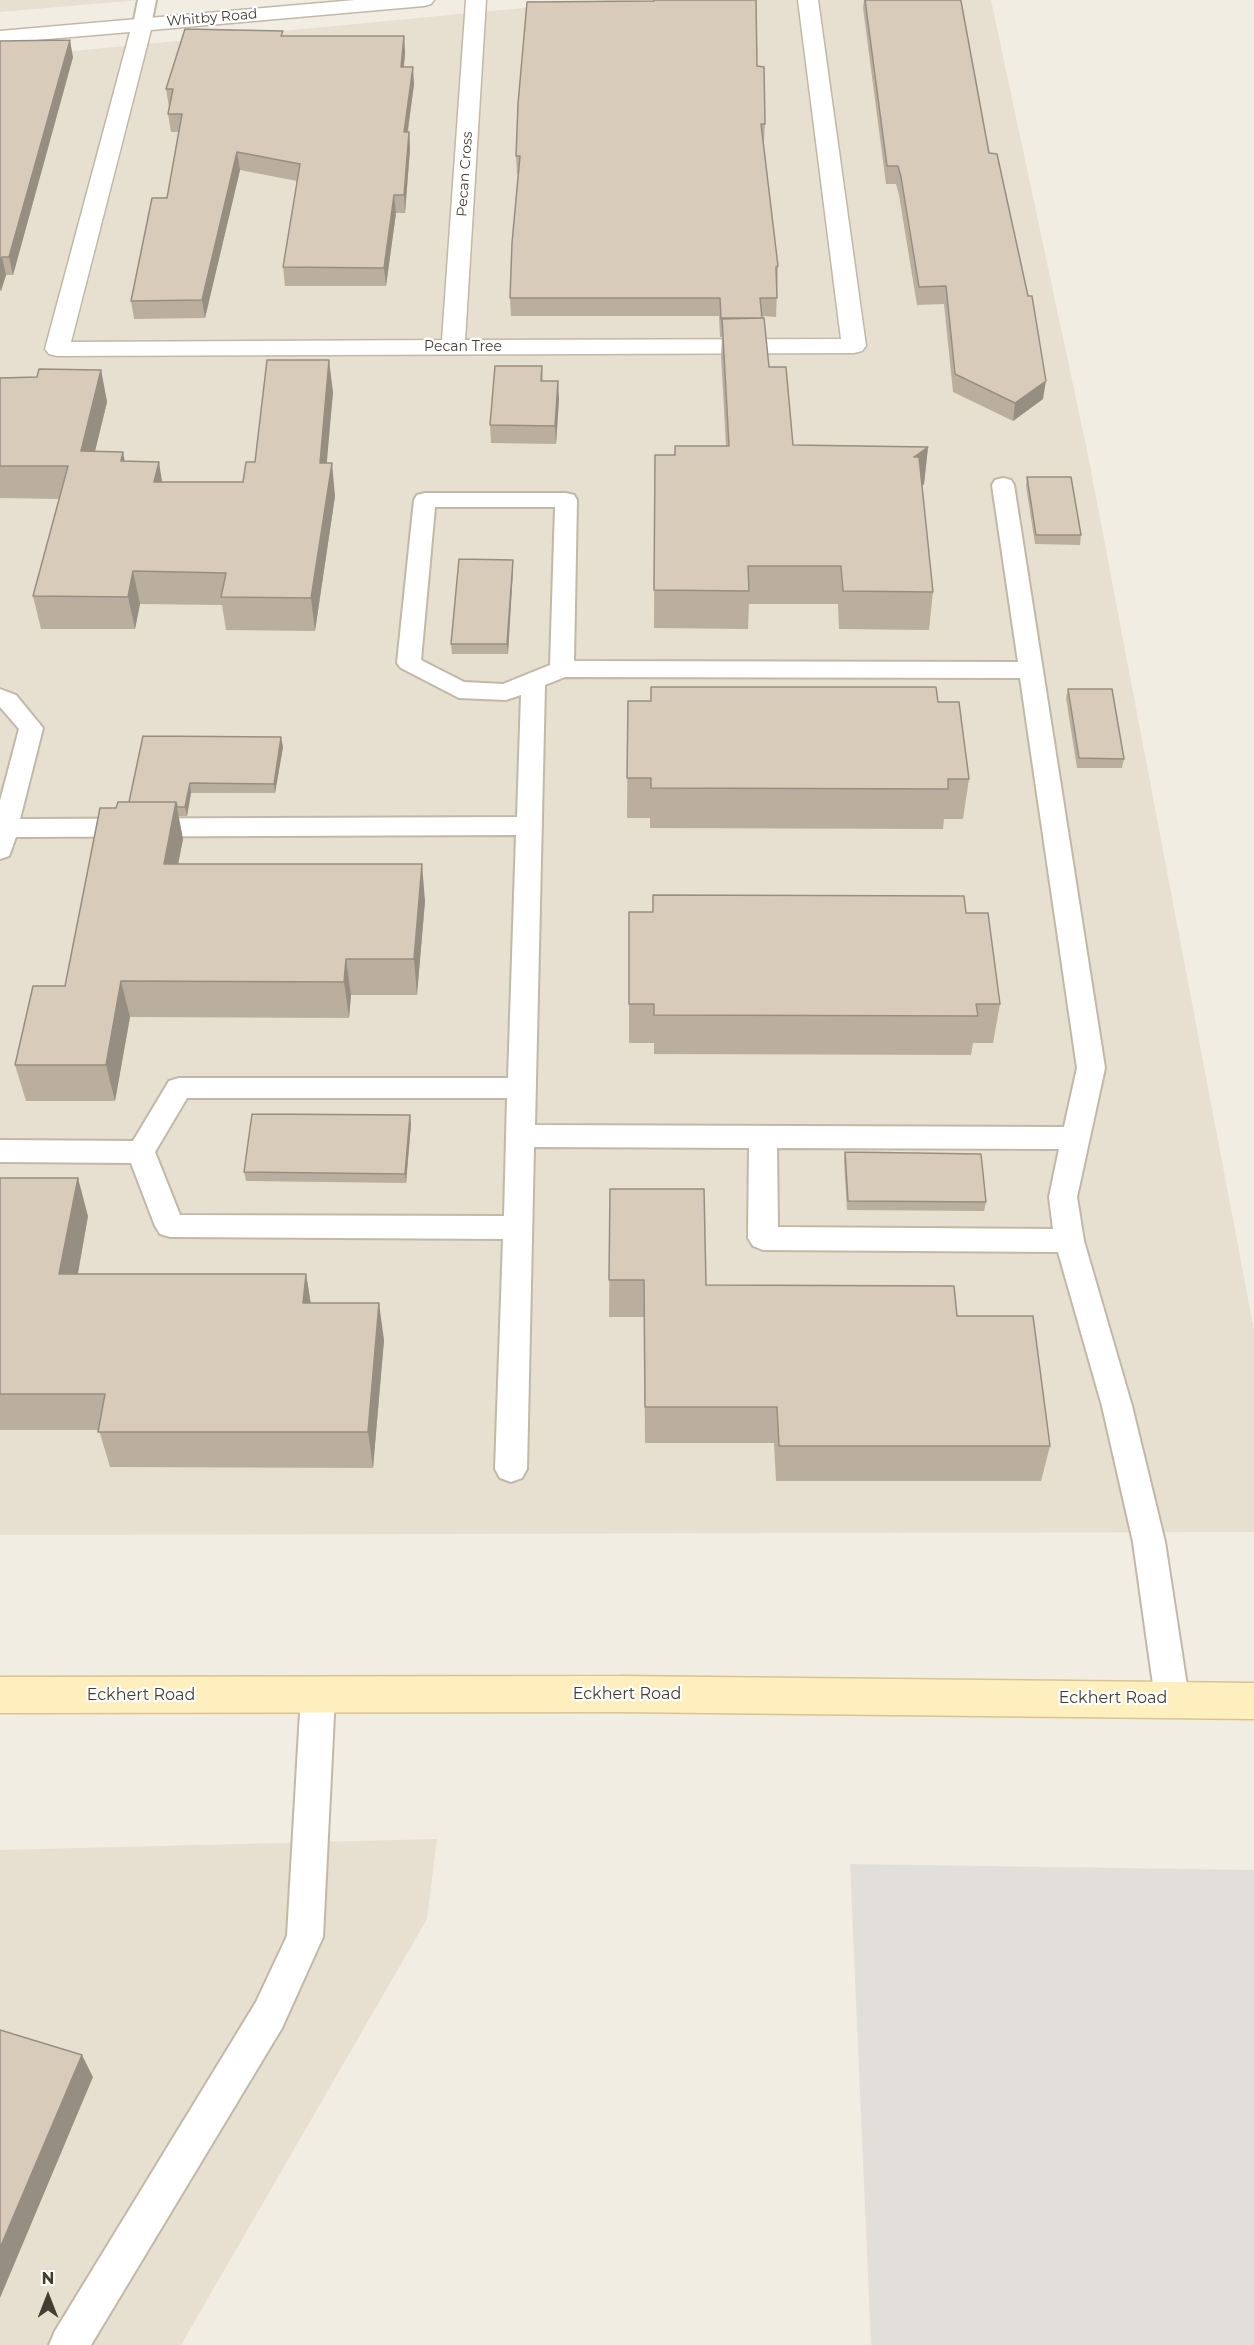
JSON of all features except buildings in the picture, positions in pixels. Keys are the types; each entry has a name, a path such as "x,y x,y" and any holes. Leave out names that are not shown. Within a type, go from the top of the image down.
{"main road":[{"name":"Eckhert Road","path":"0,1695 620,1694 1254,1701"}],"street":[{"name":"Whitby Road","path":"0,37 368,2 424,0"},
{"name":"Pecan Cross","path":"453,347 476,0"},
{"name":"Pecan Tree","path":"142,24 57,349 854,346 808,0"}],"lane":[{"path":"142,24 147,0"},
{"path":"1003,485 1091,1068 1063,1197 1069,1241 1117,1406 1149,1542 1172,1699"},
{"path":"562,669 566,500 425,500 409,663 459,690 506,692 562,669 1030,670"},
{"path":"511,1469 533,681"},
{"path":"0,697 8,701 31,728 3,839 528,826"},
{"path":"141,1152 179,1088 521,1088"},
{"path":"520,1136 1077,1138"},
{"path":"763,1137 763,1238 1069,1241"},
{"path":"0,1151 141,1152"},
{"path":"141,1152 170,1226 518,1228"},
{"path":"69,2345 269,2015 304,1937 318,1695"}],"shaded area":[{"path":"0,0 140,0 0,12"},
{"path":"606,0 991,0 1088,455 1254,1330 1254,1532 0,1535 0,58"},
{"path":"437,1839 427,1919 181,2345 0,2345 0,1850"},
{"path":"850,1864 1254,1870 1254,2345 871,2345"}]}
